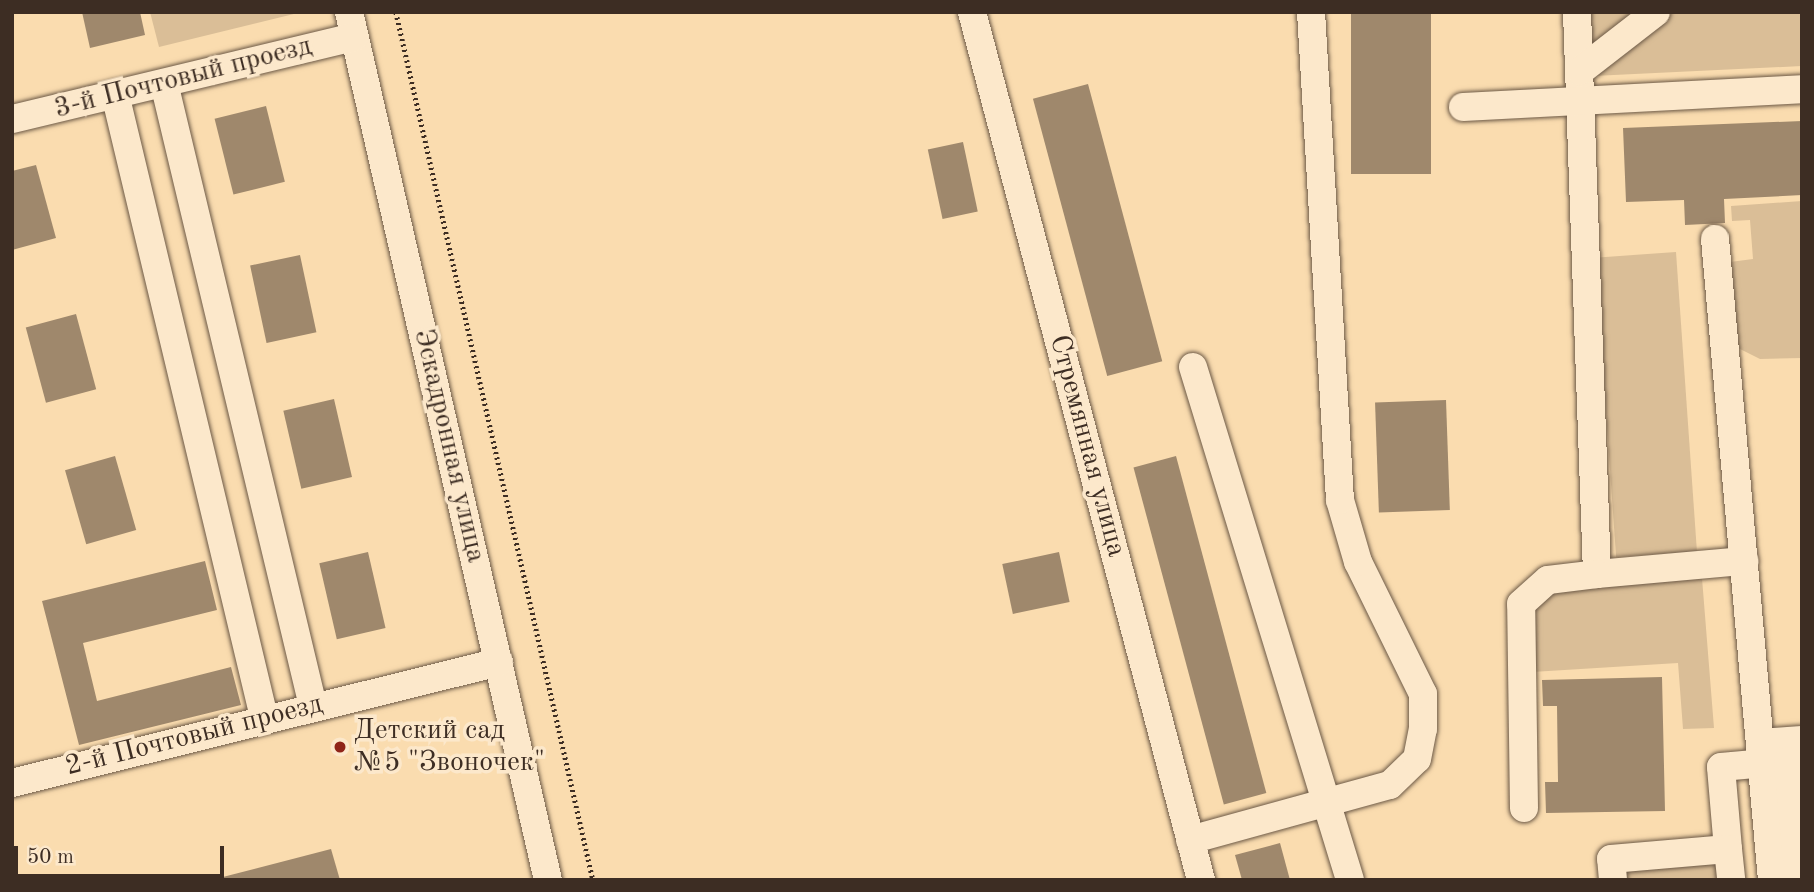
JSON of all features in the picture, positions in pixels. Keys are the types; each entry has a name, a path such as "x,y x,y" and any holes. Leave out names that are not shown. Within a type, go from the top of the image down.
{"street":[{"name":"Стремянная улица","path":"972,12 1201,880"},
{"path":"1190,840 1329,806 1390,785 1417,759 1423,694 1358,562 1340,500 1311,12"},
{"path":"1577,12 1597,574"},
{"path":"1580,71 1656,12"},
{"name":"3-й Почтовый проезд","path":"12,119 164,83 352,24"},
{"name":"Эскадронная улица","path":"352,24 548,880"},
{"path":"164,83 313,706"},
{"path":"1463,107 1581,103 1802,89"},
{"path":"115,94 264,717"},
{"path":"1715,239 1772,880"},
{"path":"1193,367 1350,880"},
{"path":"1524,808 1521,604 1548,580 1744,561"},
{"name":"2-й Почтовый проезд","path":"12,783 264,717 499,662"},
{"path":"1731,880 1721,767 1802,740"},
{"path":"1761,753 1788,761 1799,880"},
{"path":"1613,880 1611,859 1728,849"}],"path":[{"path":"396,12 593,880"}],"shaded area":[{"path":"150,12 302,12 159,47"},
{"path":"1589,12 1646,12 1591,53"},
{"path":"1665,12 1802,12 1802,66 1593,76"},
{"path":"1802,201 1802,358 1760,359 1736,347 1730,262 1753,259 1750,220 1732,221 1731,206"},
{"path":"1676,252 1697,551 1616,557 1595,258"},
{"path":"1702,578 1714,728 1683,729 1678,663 1532,672 1533,609 1554,592"},
{"path":"1724,855 1727,880 1617,880 1616,865"}],"building":[{"path":"82,12 140,12 145,35 90,48"},
{"path":"1351,12 1431,12 1431,174 1351,174"},
{"path":"1088,84 1162,361 1107,376 1033,99"},
{"path":"266,106 285,182 233,195 215,119"},
{"path":"1802,121 1802,195 1724,199 1725,223 1685,225 1684,200 1626,202 1623,128"},
{"path":"963,142 978,211 943,219 928,149"},
{"path":"36,165 56,238 12,250 12,171"},
{"path":"300,255 316,332 267,343 250,266"},
{"path":"76,314 96,389 46,403 26,327"},
{"path":"334,399 352,477 301,489 283,411"},
{"path":"1446,400 1450,510 1379,512 1375,402"},
{"path":"115,456 136,530 86,544 65,470"},
{"path":"1176,456 1266,793 1224,804 1133,467"},
{"path":"368,552 386,628 337,639 319,563"},
{"path":"1059,552 1070,602 1013,614 1002,564"},
{"path":"205,561 217,610 83,643 97,701 231,667 241,705 79,745 42,601"},
{"path":"1662,677 1665,811 1546,813 1545,782 1558,782 1557,706 1543,706 1542,680"},
{"path":"1280,843 1290,880 1242,880 1235,855"},
{"path":"331,849 340,880 215,879"}],"place":[{"name":"Детский сад №5 \"Звоночек\"","path":"340,747"}]}
